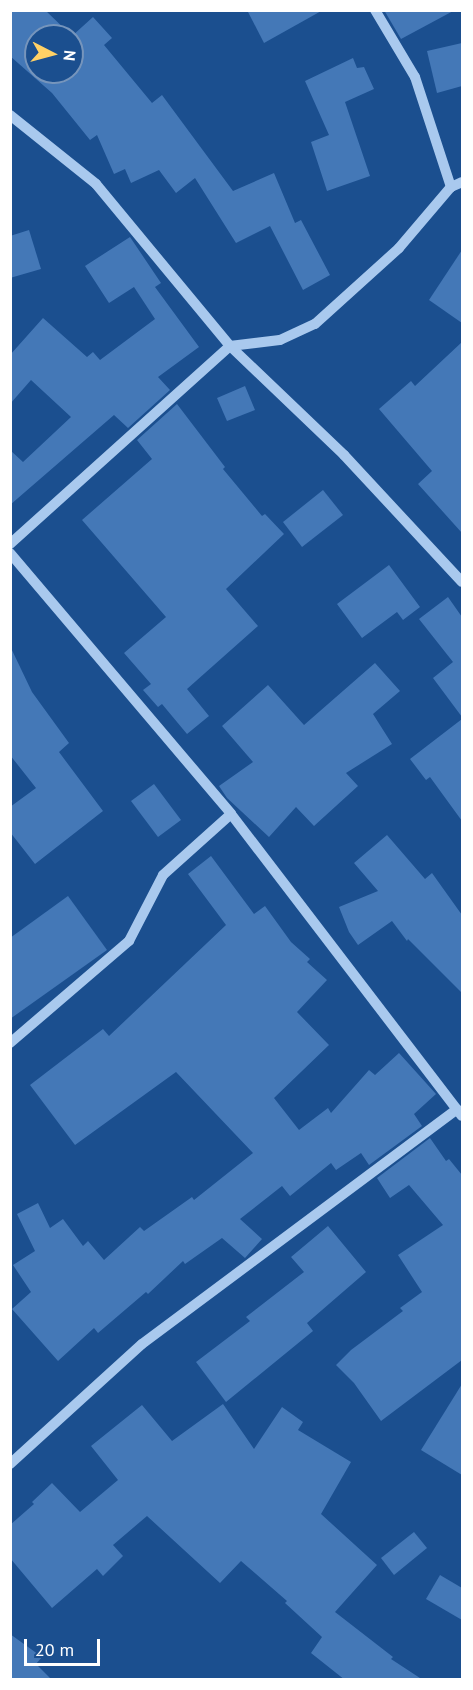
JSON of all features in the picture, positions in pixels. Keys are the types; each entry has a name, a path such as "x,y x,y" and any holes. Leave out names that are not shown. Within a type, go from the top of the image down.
{"street":[{"path":"375,10 415,77 451,187"},
{"path":"10,115 96,184 230,346 344,455 462,582"},
{"path":"10,544 230,346 280,340 315,324 399,248 451,187 462,182"},
{"path":"10,553 231,814 460,1112 142,1344 10,1464"},
{"path":"10,1043 129,941 163,875 231,814"}],"building":[{"path":"10,10 45,10 60,24 24,24 24,68 10,56"},
{"path":"247,10 323,10 264,43"},
{"path":"384,10 455,10 401,39"},
{"path":"93,17 112,38 104,45 152,103 162,95 233,191 274,173 295,223 301,220 330,275 303,290 270,226 236,243 195,178 176,193 159,170 131,183 125,169 114,174 97,135 90,140 52,93 42,84 84,84 84,25"},
{"path":"462,43 462,86 437,93 427,51"},
{"path":"353,58 357,68 364,67 374,89 345,102 370,176 327,191 311,142 329,135 305,81"},
{"path":"29,230 41,269 10,278 10,236"},
{"path":"130,237 161,283 155,287 199,347 158,377 170,390 128,428 114,415 10,505 10,450 23,462 71,417 31,380 10,404 10,355 43,318 87,357 93,352 100,360 155,319 134,287 109,303 85,266"},
{"path":"462,250 462,323 429,300"},
{"path":"462,342 462,533 418,484 432,471 379,409 411,381 415,386"},
{"path":"245,386 255,410 227,421 217,398"},
{"path":"177,404 225,467 223,469 262,516 265,514 284,534 226,589 258,626 187,689 209,716 187,734 162,704 158,707 143,690 151,684 124,653 166,617 82,520 152,459 137,440"},
{"path":"323,490 343,515 302,547 283,522"},
{"path":"389,565 420,607 403,620 397,612 362,638 337,604"},
{"path":"448,597 462,617 462,717 433,678 453,662 419,619"},
{"path":"10,646 32,692 69,743 59,752 103,811 35,864 10,832 10,807 36,788 10,755"},
{"path":"375,663 400,691 373,714 392,744 346,773 358,786 314,826 296,807 269,837 227,798 219,786 253,762 222,726 268,685 304,725"},
{"path":"462,719 462,821 430,777 426,780 410,759"},
{"path":"154,784 181,820 158,837 131,801"},
{"path":"387,835 425,879 432,873 462,915 462,993 408,939 407,941 392,921 358,945 349,932 339,907 378,891 354,863"},
{"path":"211,856 254,914 265,906 291,942 310,959 307,962 327,980 297,1012 329,1045 274,1098 299,1130 328,1108 331,1113 369,1070 375,1075 399,1053 436,1094 414,1114 422,1126 369,1165 361,1153 336,1170 331,1163 290,1196 282,1186 240,1219 262,1239 245,1258 222,1238 185,1264 183,1261 148,1294 146,1292 98,1333 94,1328 58,1361 12,1309 31,1292 13,1265 35,1251 17,1214 38,1203 50,1228 63,1219 83,1246 88,1241 104,1260 140,1227 144,1231 192,1197 194,1200 253,1153 176,1072 75,1145 30,1085 103,1029 109,1036 226,925 188,874"},
{"path":"68,896 107,950 10,1019 10,938"},
{"path":"430,1138 446,1161 449,1159 462,1175 462,1360 381,1421 354,1383 336,1365 351,1350 403,1311 400,1308 422,1292 398,1255 443,1225 409,1185 390,1198 377,1178"},
{"path":"328,1226 366,1272 307,1323 313,1331 226,1402 196,1362 250,1321 246,1317 304,1272 291,1257"},
{"path":"462,1384 462,1475 421,1450"},
{"path":"223,1404 254,1449 282,1407 303,1422 298,1430 351,1462 321,1514 377,1565 335,1612 393,1657 391,1659 423,1680 345,1680 311,1653 322,1637 285,1603 287,1601 241,1561 220,1583 147,1516 113,1545 123,1556 103,1576 97,1569 52,1608 10,1558 10,1525 34,1504 32,1502 52,1483 80,1512 118,1480 91,1446 142,1405 172,1441"},
{"path":"414,1532 427,1548 394,1575 381,1558"},
{"path":"440,1575 462,1588 462,1620 426,1599"},
{"path":"10,1634 42,1657 36,1664 52,1680 10,1680"}]}
